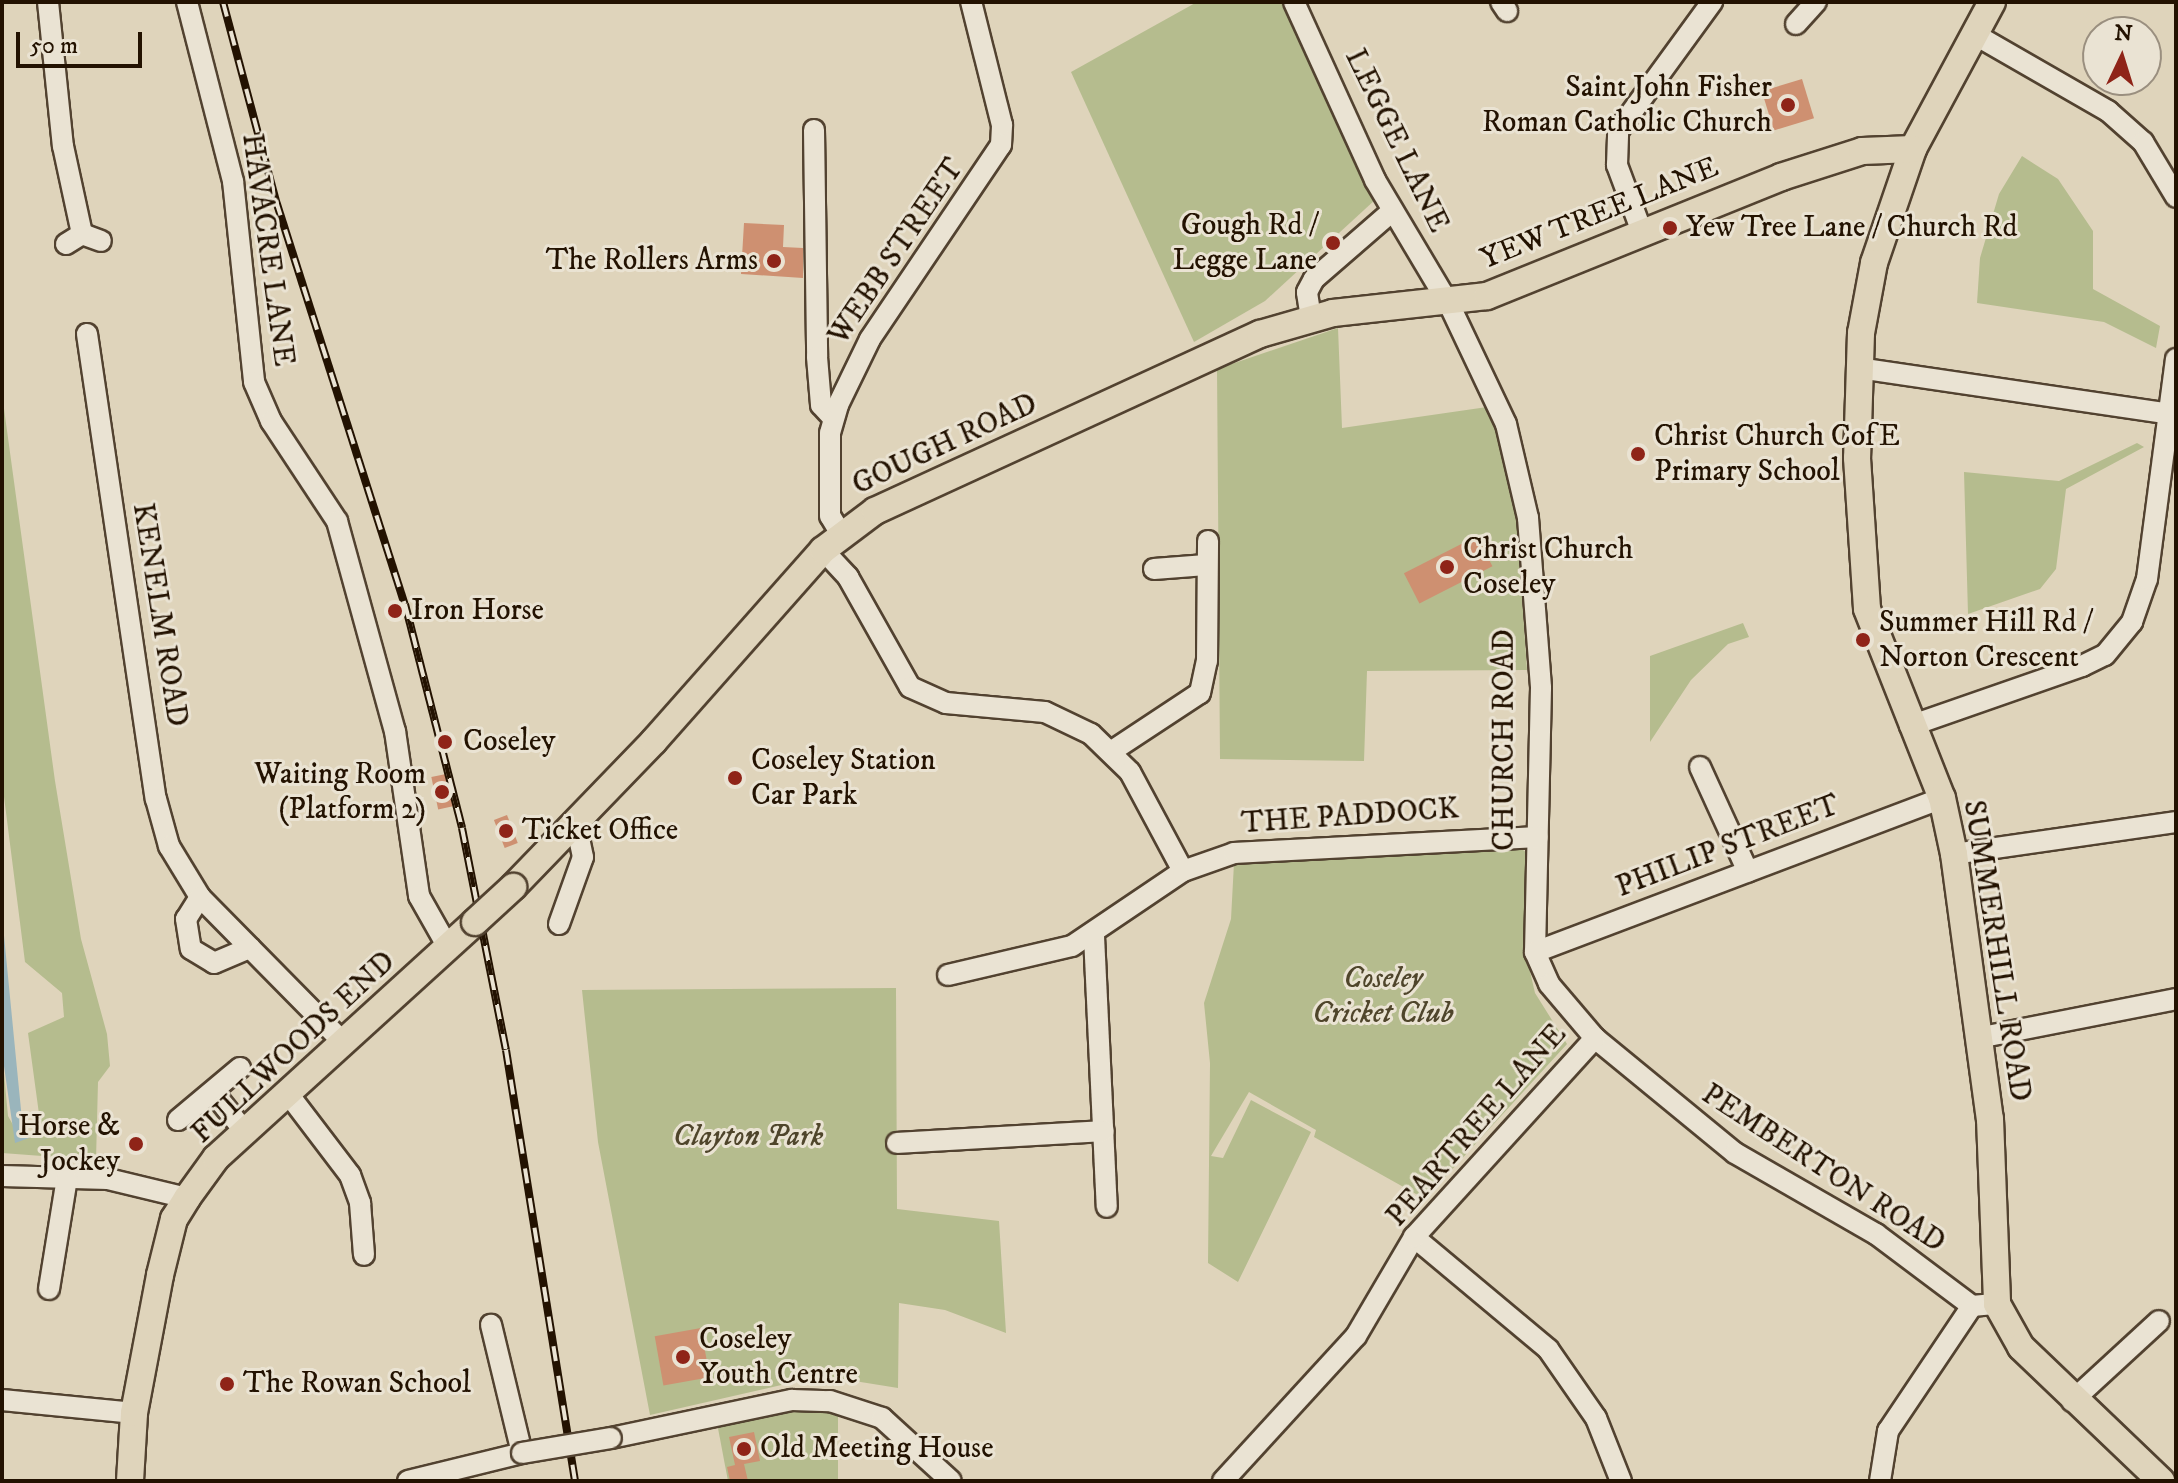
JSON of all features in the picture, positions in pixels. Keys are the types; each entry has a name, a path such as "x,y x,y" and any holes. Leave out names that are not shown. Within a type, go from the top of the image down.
{"main road":[{"name":"SUMMERHILL ROAD","path":"1985,1305 1997,1218 1954,854 1942,798 1910,726 1867,609 1857,458 1859,368 1874,263 1913,149 1992,2"},
{"name":"YEW TREE LANE","path":"1449,304 1487,296 1642,232 1862,151 1913,149"},
{"name":"GOUGH ROAD","path":"449,949 576,824 832,542 875,511 1228,347 1311,318 1449,304"},
{"name":"FULLWOODS END","path":"187,1198 245,1132 449,949"},
{"path":"130,1481 134,1413 163,1261 187,1198"},
{"path":"1985,1305 2072,1401 2161,1481"}],"street":[{"path":"48,2 63,146 83,240"},
{"name":"HAVACRE LANE","path":"187,2 233,181 254,382 271,421 337,521 395,731 419,896 449,949"},
{"name":"WEBB STREET","path":"832,542 833,418 870,339 1001,145 1002,125 971,2"},
{"name":"LEGGE LANE","path":"1294,2 1391,212 1449,304"},
{"path":"1642,232 1617,165 1618,131 1712,2"},
{"path":"1974,34 2108,111 2143,142 2176,197"},
{"path":"814,130 817,357 821,405 833,418"},
{"path":"1311,318 1307,292 1314,279 1391,212"},
{"name":"CHURCH ROAD","path":"1449,304 1492,386 1528,518 1541,688 1535,952"},
{"name":"KENELM ROAD","path":"87,334 156,799 169,846 200,897 345,1044"},
{"path":"1910,726 2082,666 2105,655 2122,637 2147,579 2173,414 2176,359"},
{"path":"1859,368 2173,414"},
{"path":"1112,751 1200,693 1207,661 1208,541"},
{"path":"832,542 898,672 919,694 946,703 1045,712 1112,751 1142,791 1183,871"},
{"path":"1154,569 1206,565"},
{"path":"1710,775 1748,872"},
{"name":"PHILIP STREET","path":"1535,952 1942,798"},
{"path":"1954,854 2176,822"},
{"path":"559,924 583,857 576,824"},
{"name":"THE PADDOCK","path":"964,951 958,974 1094,936 1183,871 1234,853 1279,847 1538,837"},
{"path":"200,897 184,930 191,949 214,963 250,948"},
{"path":"1094,936 1107,1207"},
{"name":"PEMBERTON ROAD","path":"1535,952 1549,984 1595,1038 1735,1153 1876,1234 1985,1305"},
{"path":"1978,1038 2176,999"},
{"name":"PEARTREE LANE","path":"1223,1481 1259,1450 1356,1336 1414,1237 1595,1038"},
{"path":"178,1120 240,1068"},
{"path":"213,1092 245,1132"},
{"path":"289,1095 350,1175 360,1203 364,1255"},
{"path":"897,1143 1104,1131"},
{"path":"2,1176 152,1186 187,1198"},
{"path":"49,1289 67,1178"},
{"path":"1414,1237 1548,1349 1596,1418 1621,1481"},
{"path":"1880,1481 1888,1431 1985,1305"},
{"path":"2072,1401 2159,1321"},
{"path":"491,1325 522,1453"},
{"path":"2,1400 134,1413"},
{"path":"416,1479 522,1453 611,1438 792,1400 830,1401 882,1418 951,1481"}],"green space":[{"path":"1197,2 1286,2 1376,199 1265,301 1194,342 1071,72"},
{"path":"2022,156 2058,179 2093,231 2093,289 2160,326 2156,348 2104,322 1977,303 1980,258 1999,194"},
{"path":"1338,328 1342,428 1494,406 1517,523 1527,670 1367,671 1364,761 1220,759 1217,369"},
{"path":"2,394 55,781 81,939 107,1034 110,1066 98,1082 96,1160 2,1153 2,1052 8,1116 21,1139 42,1136 28,1033 64,1017 62,993 25,962 2,781"},
{"path":"2137,443 2144,447 2066,489 2056,569 2040,589 1968,614 1964,472 2059,481"},
{"path":"1743,623 1749,637 1728,644 1691,680 1650,742 1650,656"},
{"name":"Coseley Cricket Club","path":"1515,844 1527,853 1525,950 1535,993 1567,1044 1425,1199 1314,1137 1316,1130 1249,1092 1211,1156 1223,1158 1251,1100 1311,1132 1238,1282 1208,1263 1210,1063 1204,1003 1231,919 1234,863 1370,847"},
{"name":"Clayton Park","path":"896,988 897,1209 999,1221 1006,1333 945,1310 899,1303 898,1388 842,1379 790,1383 650,1415 598,1142 582,990"},
{"path":"838,1406 838,1481 728,1481 717,1423"}],"water":[{"path":"2,915 22,1120 29,1138 15,1143 2,1052"}],"building":[{"name":"Saint John Fisher Roman Catholic Church","path":"1802,79 1814,118 1774,130 1762,91"},
{"name":"The Rollers Arms","path":"744,223 784,225 783,247 803,248 803,278 741,274"},
{"name":"Christ Church Coseley","path":"1477,536 1492,566 1419,604 1404,573"},
{"name":"Waiting Room (Platform 2)","path":"446,774 453,806 438,809 431,777"},
{"name":"Ticket Office","path":"507,815 518,843 505,848 494,820"},
{"name":"Coseley Youth Centre","path":"701,1328 710,1377 663,1385 655,1336"},
{"name":"Old Meeting House","path":"754,1432 760,1461 744,1464 748,1481 730,1481 727,1467 735,1465 729,1437"}],"railway":[{"path":"223,2 276,201 405,604 462,828 506,1050 575,1481"}],"place":[{"name":"Saint John Fisher Roman Catholic Church","path":"1788,105"},
{"name":"Yew Tree Lane / Church Rd","path":"1670,228"},
{"name":"Gough Rd / Legge Lane","path":"1333,243"},
{"name":"The Rollers Arms","path":"774,261"},
{"name":"Christ Church CofE Primary School","path":"1638,454"},
{"name":"Christ Church Coseley","path":"1447,567"},
{"name":"Iron Horse","path":"395,611"},
{"name":"Summer Hill Rd / Norton Crescent","path":"1863,640"},
{"name":"Coseley","path":"445,742"},
{"name":"Coseley Station Car Park","path":"735,778"},
{"name":"Waiting Room (Platform 2)","path":"442,792"},
{"name":"Ticket Office","path":"506,831"},
{"name":"Horse & Jockey","path":"136,1144"},
{"name":"Coseley Youth Centre","path":"683,1357"},
{"name":"The Rowan School","path":"227,1384"},
{"name":"Old Meeting House","path":"744,1449"}]}
